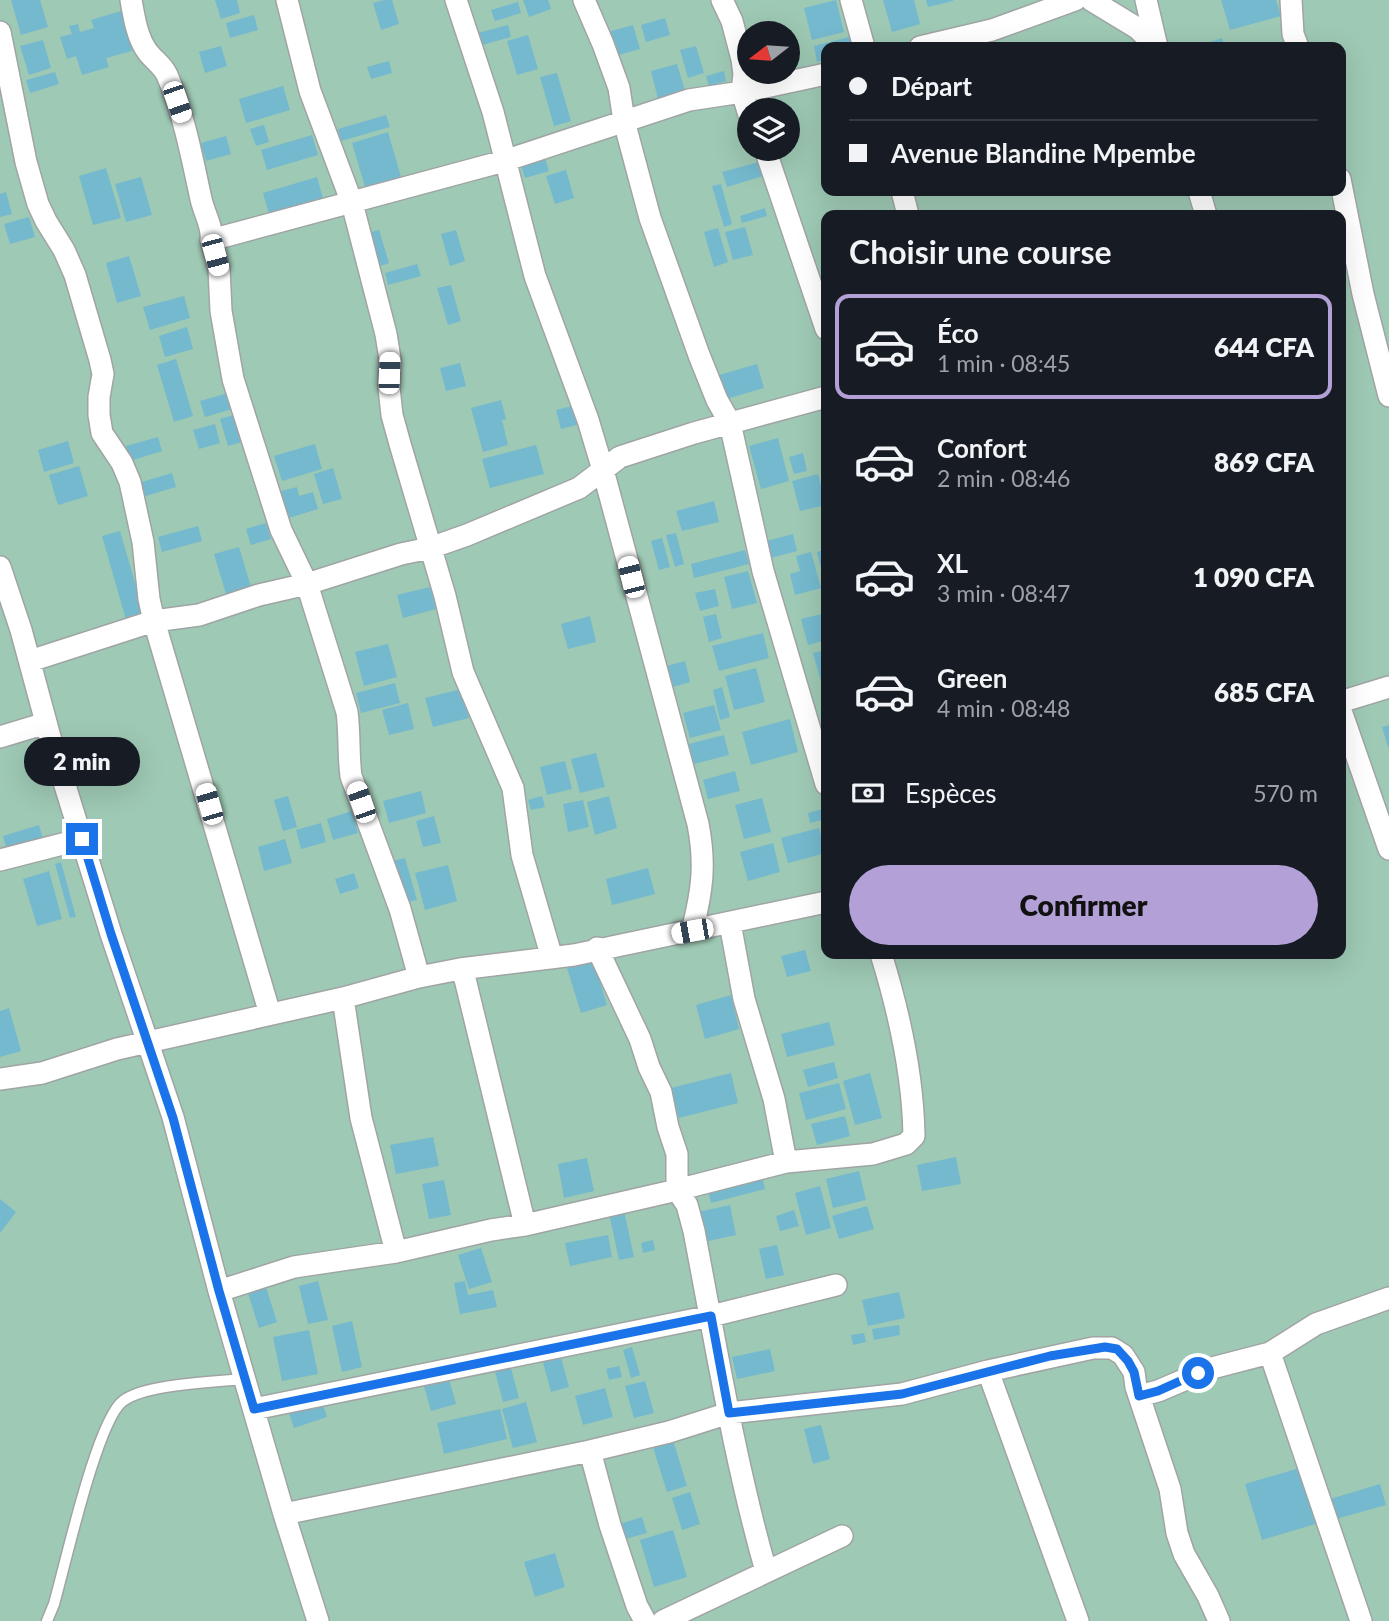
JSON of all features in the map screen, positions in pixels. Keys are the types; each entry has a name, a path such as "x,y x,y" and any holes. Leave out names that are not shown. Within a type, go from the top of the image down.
{"street":[{"path":"131,0 142,43 149,55 163,66 181,116 204,213 212,232 211,240 219,269 221,311 233,379 281,530 307,584 347,712 351,776 400,909 419,977"},
{"path":"287,0 310,90 352,203 386,334 392,415 445,596 463,672 513,788 522,855 552,958"},
{"path":"456,0 493,112 535,276 603,470 700,837 703,884 692,931"},
{"path":"584,0 615,78 650,218 666,265 717,400 730,422 763,571 821,767"},
{"path":"722,0 732,22 742,59 744,98"},
{"path":"851,0 863,42"},
{"path":"941,42 992,30 1075,0"},
{"path":"1091,0 1137,28 1152,42"},
{"path":"1146,0 1156,42"},
{"path":"1291,0 1296,42"},
{"path":"0,32 26,162 38,204 65,250 75,275 100,360 103,374 99,397 102,433 122,463 130,482 139,519 154,621 270,1014"},
{"path":"211,240 505,161 689,100 821,75"},
{"path":"769,161 821,313"},
{"path":"1346,235 1389,396"},
{"path":"30,660 154,621 198,615 259,595 307,584 401,554 430,548 565,495 579,488 620,457 730,422 821,398"},
{"path":"0,567 3,589 30,660 46,723 111,934 176,1130 219,1291 318,1621"},
{"path":"1346,700 1389,687"},
{"path":"0,737 46,723"},
{"path":"1346,725 1389,849"},
{"path":"0,860 82,839"},
{"path":"0,1079 42,1073 147,1041 343,998 419,977 460,969 552,958 821,903"},
{"path":"730,923 744,999 774,1099 786,1162"},
{"path":"597,948 640,1038 661,1093 677,1154 677,1190 687,1205 749,1513 766,1571"},
{"path":"219,1291 294,1267 396,1252 525,1225 786,1162 873,1154 906,1144 914,1136 914,1116 898,1018 882,959"},
{"path":"460,969 465,979 525,1225"},
{"path":"343,998 360,1118 396,1252"},
{"path":"254,1409 711,1316 836,1285"},
{"path":"1139,1396 1221,1365 1270,1353 1316,1324 1389,1298"},
{"path":"284,1514 590,1451 669,1432 729,1413 902,1394 1063,1353 1112,1348 1117,1349 1134,1372 1139,1396 1170,1489 1177,1533 1184,1554 1219,1621"},
{"path":"1270,1353 1361,1621"},
{"path":"988,1371 1078,1621"},
{"path":"590,1451 610,1525 637,1606 645,1621"},
{"path":"663,1621 842,1536"}],"lane":[{"path":"47,1621 100,1441 112,1413 124,1400 143,1391 245,1379"}],"green space":[{"path":"0,0 1389,0 1389,1621 0,1621"}],"building":[{"path":"11,0 40,0 48,27 21,35"},
{"path":"215,0 237,0 240,13 221,19"},
{"path":"392,0 399,24 381,30 373,3"},
{"path":"523,0 548,0 551,9 529,17"},
{"path":"836,0 844,32 812,40 804,8"},
{"path":"883,0 914,0 920,24 892,32"},
{"path":"926,0 953,0 953,1 928,7"},
{"path":"1221,0 1276,0 1281,16 1230,30"},
{"path":"518,2 521,13 495,21 491,10"},
{"path":"121,11 132,51 106,58 109,67 82,75 76,56 67,59 60,37 72,34 69,26 78,24 80,32 94,28 91,20"},
{"path":"254,15 258,30 230,38 226,23"},
{"path":"665,18 670,35 646,42 641,25"},
{"path":"508,25 511,37 482,45 478,33"},
{"path":"633,25 640,49 615,56 608,32"},
{"path":"528,35 538,69 517,75 507,41"},
{"path":"849,37 850,42 830,42"},
{"path":"43,40 51,68 29,75 20,46"},
{"path":"821,44 821,61 817,62 814,46"},
{"path":"221,46 227,66 205,73 199,52"},
{"path":"696,46 704,73 688,78 680,50"},
{"path":"389,61 392,73 371,79 367,67"},
{"path":"677,64 685,91 658,99 651,71"},
{"path":"724,71 726,81 709,86 706,76"},
{"path":"55,72 59,84 30,93 26,80"},
{"path":"557,73 571,121 554,126 540,77"},
{"path":"283,86 290,110 246,123 239,99"},
{"path":"386,115 390,127 341,141 338,129"},
{"path":"264,125 269,142 256,146 250,129"},
{"path":"388,132 401,177 365,187 352,143"},
{"path":"312,135 318,155 267,170 261,150"},
{"path":"226,136 231,154 206,161 201,143"},
{"path":"545,158 549,171 525,178 521,165"},
{"path":"759,162 763,176 727,187 722,172"},
{"path":"106,168 121,218 93,225 79,176"},
{"path":"566,170 574,198 555,204 546,176"},
{"path":"141,177 152,215 126,222 115,184"},
{"path":"317,177 324,202 270,217 263,193"},
{"path":"721,184 732,224 724,227 712,186"},
{"path":"6,192 12,214 0,217 0,194"},
{"path":"765,208 767,216 742,223 740,216"},
{"path":"29,217 35,237 10,244 4,224"},
{"path":"745,227 753,255 733,260 725,232"},
{"path":"718,228 728,262 714,267 704,232"},
{"path":"379,230 389,263 377,267 368,233"},
{"path":"456,230 465,261 450,266 441,234"},
{"path":"129,256 141,296 117,303 106,263"},
{"path":"417,264 421,276 388,285 385,273"},
{"path":"451,285 461,321 448,325 437,288"},
{"path":"184,296 190,318 150,330 143,307"},
{"path":"187,327 193,349 165,357 159,336"},
{"path":"176,359 193,416 174,422 157,365"},
{"path":"460,363 466,386 446,391 440,368"},
{"path":"757,364 764,388 726,399 719,375"},
{"path":"228,393 232,409 205,417 200,401"},
{"path":"501,400 508,445 483,452 471,408"},
{"path":"572,406 577,425 561,429 556,410"},
{"path":"234,415 242,442 228,446 220,419"},
{"path":"215,424 220,443 199,449 193,430"},
{"path":"158,437 162,451 130,461 126,446"},
{"path":"778,438 789,481 761,489 749,446"},
{"path":"68,441 74,463 44,472 38,450"},
{"path":"315,444 322,469 282,481 274,456"},
{"path":"536,445 544,474 490,488 482,459"},
{"path":"803,453 807,471 794,474 789,457"},
{"path":"79,466 88,496 58,505 49,475"},
{"path":"333,468 342,499 323,504 314,474"},
{"path":"172,473 176,487 139,498 135,484"},
{"path":"818,474 821,506 800,511 792,481"},
{"path":"297,487 299,496 313,492 318,509 289,518 281,491"},
{"path":"714,501 719,522 682,531 676,511"},
{"path":"266,523 271,539 251,545 246,529"},
{"path":"198,526 202,541 162,552 158,537"},
{"path":"120,531 144,614 126,620 102,536"},
{"path":"676,533 684,564 675,567 666,535"},
{"path":"793,534 797,551 767,559 762,542"},
{"path":"662,538 670,567 659,570 651,541"},
{"path":"239,547 251,587 226,594 214,554"},
{"path":"745,550 749,564 694,578 691,564"},
{"path":"821,551 821,568 817,552"},
{"path":"811,552 821,588 795,595 790,574 800,571 796,556"},
{"path":"748,571 757,603 732,609 724,577"},
{"path":"430,587 436,609 403,618 397,595"},
{"path":"715,589 719,606 700,611 695,593"},
{"path":"716,614 722,638 709,642 703,617"},
{"path":"821,614 821,641 808,645 801,619"},
{"path":"590,616 596,642 568,649 561,624"},
{"path":"763,633 769,658 719,671 712,646"},
{"path":"388,644 397,677 364,686 355,652"},
{"path":"821,651 821,682 813,653"},
{"path":"685,661 690,682 673,687 667,666"},
{"path":"756,668 765,702 734,710 725,676"},
{"path":"395,683 400,703 361,713 356,693"},
{"path":"722,687 730,717 720,720 713,690"},
{"path":"461,689 469,718 433,727 425,698"},
{"path":"408,703 414,729 389,735 382,710"},
{"path":"714,705 721,730 690,738 683,713"},
{"path":"790,719 798,752 751,765 742,732"},
{"path":"1389,725 1389,747 1388,747 1382,727"},
{"path":"724,735 729,755 694,764 689,744"},
{"path":"596,753 605,787 580,793 571,759"},
{"path":"565,761 572,789 547,795 540,767"},
{"path":"735,771 740,791 708,799 703,780"},
{"path":"421,791 426,813 389,823 383,801"},
{"path":"288,796 297,827 283,831 274,800"},
{"path":"542,796 545,807 531,810 528,800"},
{"path":"609,796 617,828 595,835 587,802"},
{"path":"762,798 771,832 744,839 735,805"},
{"path":"583,800 589,827 568,832 563,804"},
{"path":"821,810 821,820 810,823 808,813"},
{"path":"352,811 358,833 333,840 327,819"},
{"path":"434,816 441,843 423,847 416,821"},
{"path":"321,823 326,842 301,849 296,830"},
{"path":"39,825 44,843 8,854 3,836"},
{"path":"819,828 821,854 788,863 781,838"},
{"path":"285,839 292,863 264,871 258,847"},
{"path":"773,843 780,872 748,881 740,852"},
{"path":"405,858 417,900 403,903 392,861"},
{"path":"61,862 76,917 70,918 55,864"},
{"path":"448,865 457,901 425,910 415,873"},
{"path":"648,868 655,894 612,905 606,879"},
{"path":"49,871 62,919 37,926 23,879"},
{"path":"354,873 359,888 340,894 335,879"},
{"path":"805,950 811,971 787,977 781,956"},
{"path":"593,960 607,1005 581,1013 567,968"},
{"path":"731,995 739,1029 705,1039 696,1005"},
{"path":"9,1008 21,1051 0,1057 0,1011"},
{"path":"829,1022 835,1045 787,1057 781,1034"},
{"path":"834,1062 838,1078 808,1087 803,1070"},
{"path":"731,1073 738,1103 679,1118 671,1088"},
{"path":"870,1073 882,1118 855,1125 843,1081"},
{"path":"839,1083 846,1109 806,1120 799,1093"},
{"path":"845,1116 850,1136 817,1145 811,1124"},
{"path":"433,1137 439,1166 396,1174 390,1145"},
{"path":"956,1157 961,1184 922,1191 917,1165"},
{"path":"587,1158 594,1191 564,1198 558,1164"},
{"path":"859,1171 866,1200 833,1208 826,1179"},
{"path":"761,1172 765,1189 711,1203 707,1186"},
{"path":"444,1180 451,1215 429,1219 422,1184"},
{"path":"820,1186 831,1228 806,1235 795,1193"},
{"path":"0,1199 16,1212 0,1233"},
{"path":"730,1205 736,1235 704,1242 698,1212"},
{"path":"867,1206 874,1229 839,1239 832,1216"},
{"path":"794,1210 799,1226 780,1231 776,1216"},
{"path":"624,1211 634,1257 619,1260 609,1213"},
{"path":"608,1235 612,1257 570,1266 565,1243"},
{"path":"653,1240 655,1250 643,1253 641,1243"},
{"path":"777,1245 784,1275 766,1279 759,1249"},
{"path":"481,1248 492,1282 469,1289 458,1255"},
{"path":"318,1281 328,1320 308,1324 299,1286"},
{"path":"465,1281 468,1295 493,1290 497,1307 460,1314 454,1283"},
{"path":"265,1284 277,1322 259,1328 247,1290"},
{"path":"899,1292 905,1318 868,1326 862,1300"},
{"path":"352,1321 362,1367 342,1372 332,1326"},
{"path":"899,1325 900,1335 874,1340 872,1329"},
{"path":"309,1330 318,1374 282,1381 273,1337"},
{"path":"864,1333 866,1342 853,1345 851,1335"},
{"path":"632,1347 640,1375 631,1378 623,1350"},
{"path":"770,1349 775,1371 737,1379 732,1357"},
{"path":"560,1354 569,1387 551,1392 542,1359"},
{"path":"619,1366 622,1377 609,1380 606,1369"},
{"path":"511,1368 519,1398 503,1402 495,1372"},
{"path":"447,1372 456,1404 431,1411 422,1379"},
{"path":"645,1381 654,1413 634,1418 625,1386"},
{"path":"605,1388 613,1417 583,1425 575,1396"},
{"path":"322,1402 327,1417 294,1428 289,1413"},
{"path":"526,1402 537,1442 513,1448 502,1409"},
{"path":"500,1409 507,1439 444,1454 437,1423"},
{"path":"821,1425 830,1459 813,1464 804,1429"},
{"path":"673,1440 687,1486 667,1492 653,1447"},
{"path":"1303,1467 1319,1523 1262,1540 1245,1484"},
{"path":"1380,1484 1386,1505 1336,1519 1330,1499"},
{"path":"690,1492 700,1524 682,1530 672,1498"},
{"path":"642,1517 647,1533 625,1539 620,1524"},
{"path":"673,1530 687,1577 654,1587 640,1540"},
{"path":"555,1553 565,1587 535,1597 524,1562"}],"route":[{"path":"82,839 173,1118 254,1409 711,1316 729,1413 902,1394 1050,1356 1093,1348 1117,1349 1123,1355 1134,1372 1139,1396 1158,1391 1198,1373"}]}
